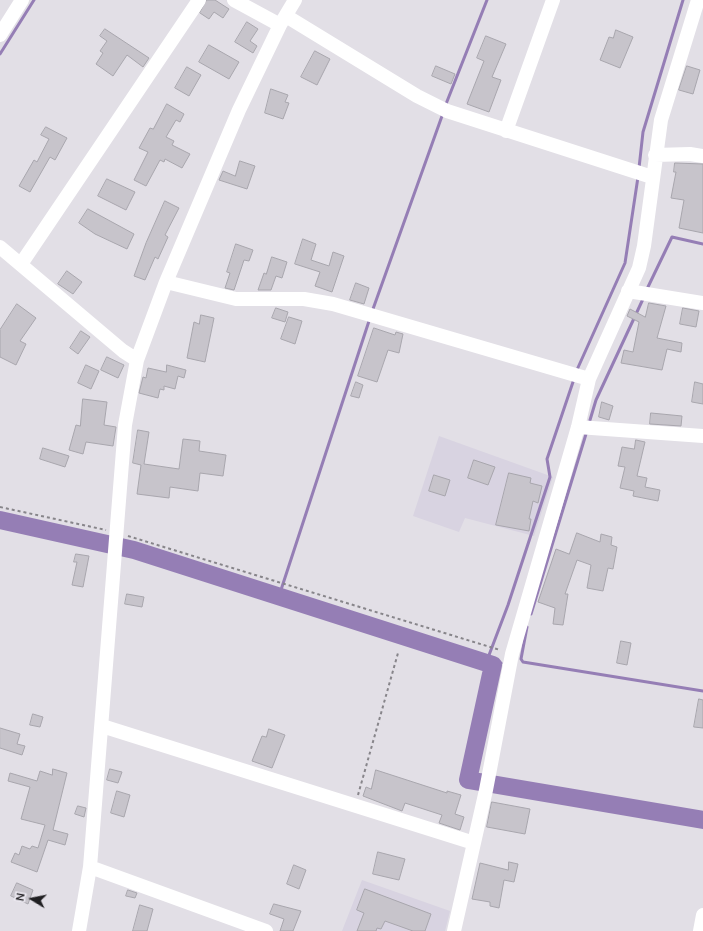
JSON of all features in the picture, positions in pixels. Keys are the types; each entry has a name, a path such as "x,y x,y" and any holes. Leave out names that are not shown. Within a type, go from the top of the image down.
{"street":[{"path":"0,34 22,0"},
{"path":"21,264 199,0"},
{"path":"234,0 283,21 417,96 447,111 642,174"},
{"path":"79,931 90,867 125,425 137,360 166,282 239,110 295,0"},
{"path":"506,131 553,0"},
{"path":"454,931 487,784 512,654 578,427 580,376 628,291 639,268 644,246 642,174 655,155 661,120 698,0"},
{"path":"655,155 690,154 703,156"},
{"path":"0,247 123,352 137,360"},
{"path":"166,282 236,299 304,299 333,304 580,376"},
{"path":"628,291 703,303"},
{"path":"578,427 703,436"},
{"path":"102,726 474,843"},
{"path":"90,867 266,931"},
{"path":"700,931 703,915"}],"path":[{"path":"0,507 117,532 496,649"},
{"path":"355,806 398,653"}],"shaded area":[{"path":"439,436 553,477 534,536 465,518 459,532 413,516"},
{"path":"362,880 450,911 445,931 342,931"}],"building":[{"path":"207,0 215,0 229,9 223,18 214,12 209,19 200,13"},
{"path":"247,22 258,29 250,41 257,46 253,53 235,42"},
{"path":"105,29 149,58 143,67 127,55 113,76 96,64 103,53 100,51 107,41 100,36"},
{"path":"616,30 633,37 620,68 600,60 609,37 613,38"},
{"path":"486,36 506,44 492,77 501,80 489,112 467,104 484,61 477,58"},
{"path":"209,45 239,62 229,79 199,62"},
{"path":"315,51 330,59 317,85 301,77"},
{"path":"436,66 455,74 451,84 432,76"},
{"path":"687,66 700,70 693,94 679,90"},
{"path":"187,67 201,75 189,96 175,88"},
{"path":"271,89 288,95 285,102 289,103 283,119 265,113"},
{"path":"167,104 184,114 180,122 176,120 166,137 174,141 172,145 190,154 182,168 165,159 164,162 160,160 146,186 134,180 148,152 139,148 150,128 153,129"},
{"path":"46,127 67,138 55,160 50,157 30,192 19,186 34,160 37,162 49,139 41,135"},
{"path":"240,161 255,166 247,189 219,180 223,171 235,176"},
{"path":"675,163 703,164 703,233 679,228 684,200 671,198 676,172 674,172"},
{"path":"107,179 135,192 126,210 98,196"},
{"path":"165,201 179,208 165,235 168,237 158,259 155,257 145,280 134,276 146,243"},
{"path":"88,209 134,234 127,249 95,234 79,223"},
{"path":"303,239 316,244 311,260 329,266 333,252 344,256 332,292 315,286 320,272 295,264"},
{"path":"236,244 253,250 249,261 244,260 234,290 225,288 230,273 227,272"},
{"path":"272,257 287,262 282,278 276,276 271,290 258,290 264,273 266,274"},
{"path":"67,271 82,282 73,294 58,284"},
{"path":"356,283 369,288 364,304 350,300"},
{"path":"649,303 666,306 657,338 682,343 681,352 667,349 662,370 621,363 624,350 633,352 639,322 627,316 630,309 645,317"},
{"path":"17,304 36,318 20,341 26,344 16,365 0,357 0,330"},
{"path":"276,308 288,312 285,322 272,318"},
{"path":"683,308 699,311 696,327 680,324"},
{"path":"201,315 214,318 205,362 187,358 194,322 199,324"},
{"path":"289,317 302,321 295,344 281,339"},
{"path":"374,328 395,335 396,332 403,334 399,353 388,350 377,382 358,376"},
{"path":"81,331 90,337 78,354 70,348"},
{"path":"107,357 124,365 118,378 101,370"},
{"path":"86,365 99,371 91,389 78,383"},
{"path":"167,365 186,370 184,378 178,376 175,389 164,386 164,390 160,389 158,398 139,393 143,377 146,378 148,368 166,372"},
{"path":"356,382 363,385 359,398 351,396"},
{"path":"695,382 703,384 703,404 692,402"},
{"path":"83,399 107,402 104,425 116,427 113,446 86,442 83,454 69,450 76,425 80,426"},
{"path":"602,402 613,406 609,420 599,417"},
{"path":"651,413 682,416 681,426 650,424"},
{"path":"138,430 149,432 144,464 179,469 183,439 200,441 199,451 226,455 223,476 200,473 198,491 170,487 169,498 137,494 141,465 133,463"},
{"path":"636,440 645,442 637,476 647,478 645,487 660,490 658,501 633,496 634,491 620,488 625,467 618,466 622,447 634,449"},
{"path":"43,448 69,456 65,467 40,459"},
{"path":"474,460 495,467 488,485 468,478"},
{"path":"509,473 531,478 530,483 542,486 538,503 533,501 529,519 531,519 529,531 496,525"},
{"path":"434,475 450,480 445,496 429,491"},
{"path":"577,533 600,542 601,534 612,537 611,545 617,547 613,569 608,568 603,591 587,588 591,565 577,560 565,594 568,594 563,625 553,624 555,608 538,602 556,549 569,554"},
{"path":"76,554 89,556 83,587 72,585 77,562 74,562"},
{"path":"127,594 144,597 142,607 125,604"},
{"path":"621,641 631,643 627,665 617,663"},
{"path":"699,699 703,700 703,728 694,727"},
{"path":"33,714 43,717 40,727 30,725"},
{"path":"0,728 20,734 17,744 25,746 22,755 0,748"},
{"path":"269,729 285,735 272,768 252,761 262,736 266,737"},
{"path":"53,769 67,773 53,830 68,834 65,845 48,840 37,872 11,862 15,853 19,855 22,846 30,849 32,846 38,848 45,825 21,819 30,787 8,781 10,773 37,781 40,771 52,775"},
{"path":"110,769 122,772 118,783 107,780"},
{"path":"376,770 447,793 447,791 461,795 455,814 464,817 460,830 439,823 442,815 405,803 402,811 363,796 366,787 371,789"},
{"path":"117,791 130,795 124,817 111,813"},
{"path":"492,802 530,809 525,834 487,827"},
{"path":"78,806 86,808 84,817 75,814"},
{"path":"378,852 405,859 399,880 373,874"},
{"path":"509,862 518,864 514,882 504,880 499,908 490,906 490,902 472,899 480,863 508,870"},
{"path":"294,865 306,870 299,889 287,884"},
{"path":"17,883 33,890 28,904 11,896"},
{"path":"365,889 431,914 425,931 413,931 385,921 381,929 377,928 376,931 357,931 364,913 357,910"},
{"path":"128,890 137,893 135,898 126,896"},
{"path":"274,904 301,911 293,931 280,931 284,919 270,914"},
{"path":"140,905 153,909 147,931 133,931"}],"waterway":[{"path":"0,54 34,0"},
{"path":"446,104 487,0"},
{"path":"639,168 643,132 683,0"},
{"path":"373,309 442,116"},
{"path":"576,372 625,263 638,177"},
{"path":"647,289 672,237 703,244"},
{"path":"590,420 596,400 643,299"},
{"path":"279,596 369,321"},
{"path":"486,663 508,605 550,477 547,459 574,379"},
{"path":"531,614 586,434"},
{"path":"0,520 134,550 493,665 468,780 703,820"},
{"path":"527,627 521,659 523,662 703,691"},
{"path":"493,665 501,663"}]}
